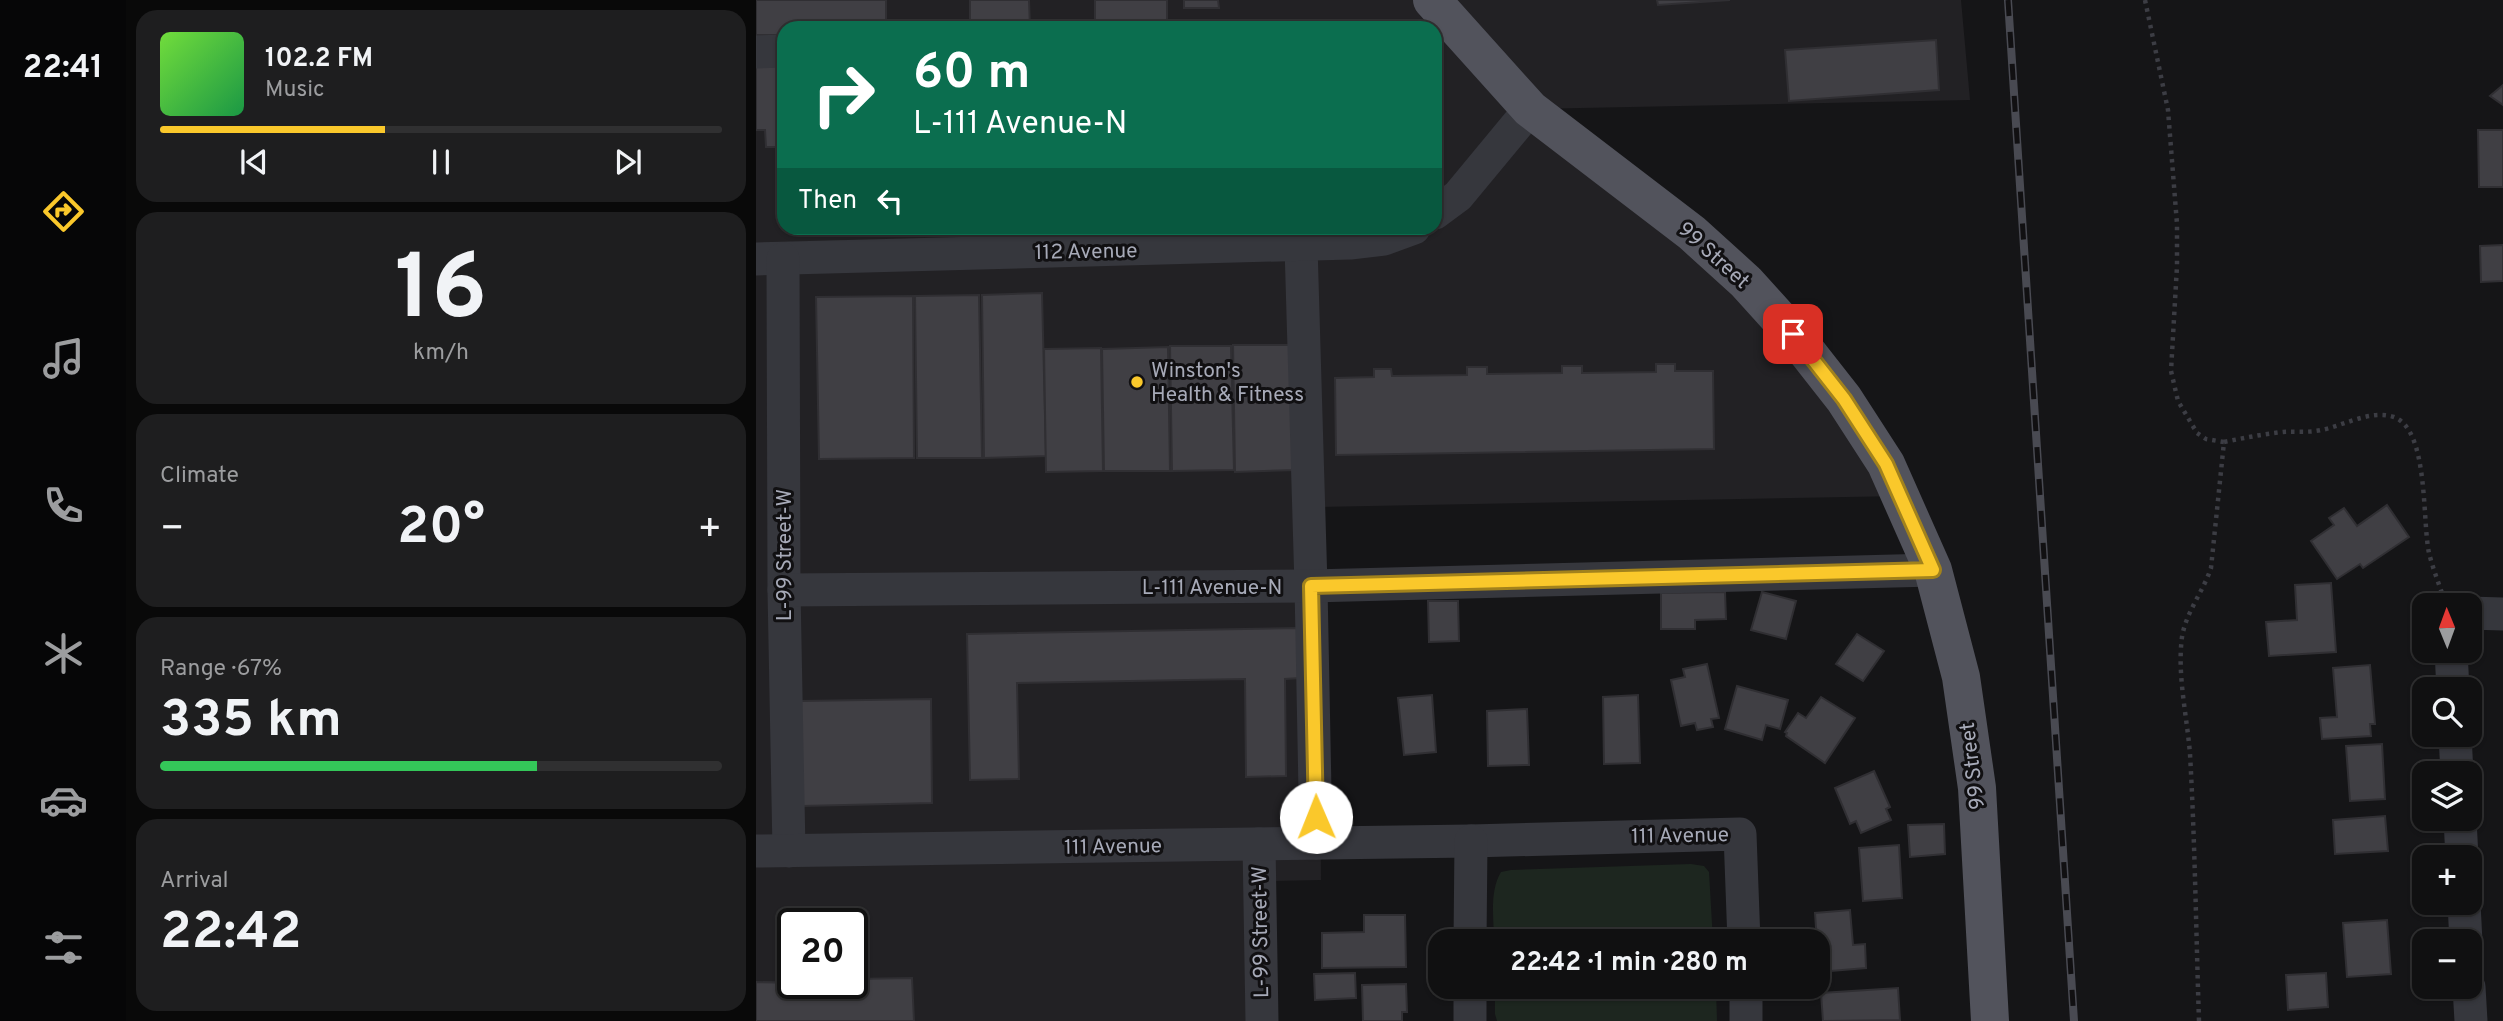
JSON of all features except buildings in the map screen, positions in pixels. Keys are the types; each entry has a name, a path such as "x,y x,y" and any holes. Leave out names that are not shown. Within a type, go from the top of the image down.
{"main road":[{"name":"99 Street","path":"1432,0 1530,109 1692,233 1746,282 1793,334 1844,399 1886,464 1933,570 1961,677 1977,788 1990,1021"}],"street":[{"path":"756,52 777,51"},
{"path":"1442,208 1458,196 1530,109"},
{"name":"112 Avenue","path":"770,259 1301,246 1384,239 1395,235"},
{"path":"1301,246 1316,843"},
{"name":"L-99 Street-W","path":"770,259 784,590 789,850"},
{"name":"L-111 Avenue-N","path":"784,590 1311,586 1933,570"},
{"path":"2482,613 2503,614"},
{"name":"111 Avenue","path":"756,851 1471,841 1740,834 1744,929"},
{"path":"1470,929 1471,841"},
{"name":"L-99 Street-W","path":"1259,844 1262,1021"},
{"path":"1470,999 1470,1021"},
{"path":"1746,999 1746,1021"},
{"path":"2469,999 2470,1021"}],"path":[{"path":"2145,0 2168,110 2177,223 2171,371 2178,401 2197,433 2206,439 2224,442 2282,432 2317,431 2368,416 2385,415 2397,418 2408,430 2417,447 2429,552 2442,593"},
{"path":"2199,1021 2190,754 2181,657 2183,635 2190,611 2206,585 2211,568 2224,442"}],"shaded area":[{"path":"756,0 1961,0 1970,100 1531,109 1692,233 1902,496 1318,507 1321,880 1272,881 1275,1021 756,1021"},
{"path":"1691,864 1704,866 1709,872 1712,929 1494,929 1497,880 1501,872"},
{"path":"1495,999 1716,999 1717,1021 1497,1021"}],"railway":[{"path":"2008,0 2074,1021"}],"place":[{"name":"Winston's Health & Fitness","path":"1137,382"}],"route":[{"path":"1316,817 1311,586 1933,570 1886,464 1844,399 1793,334"}]}
